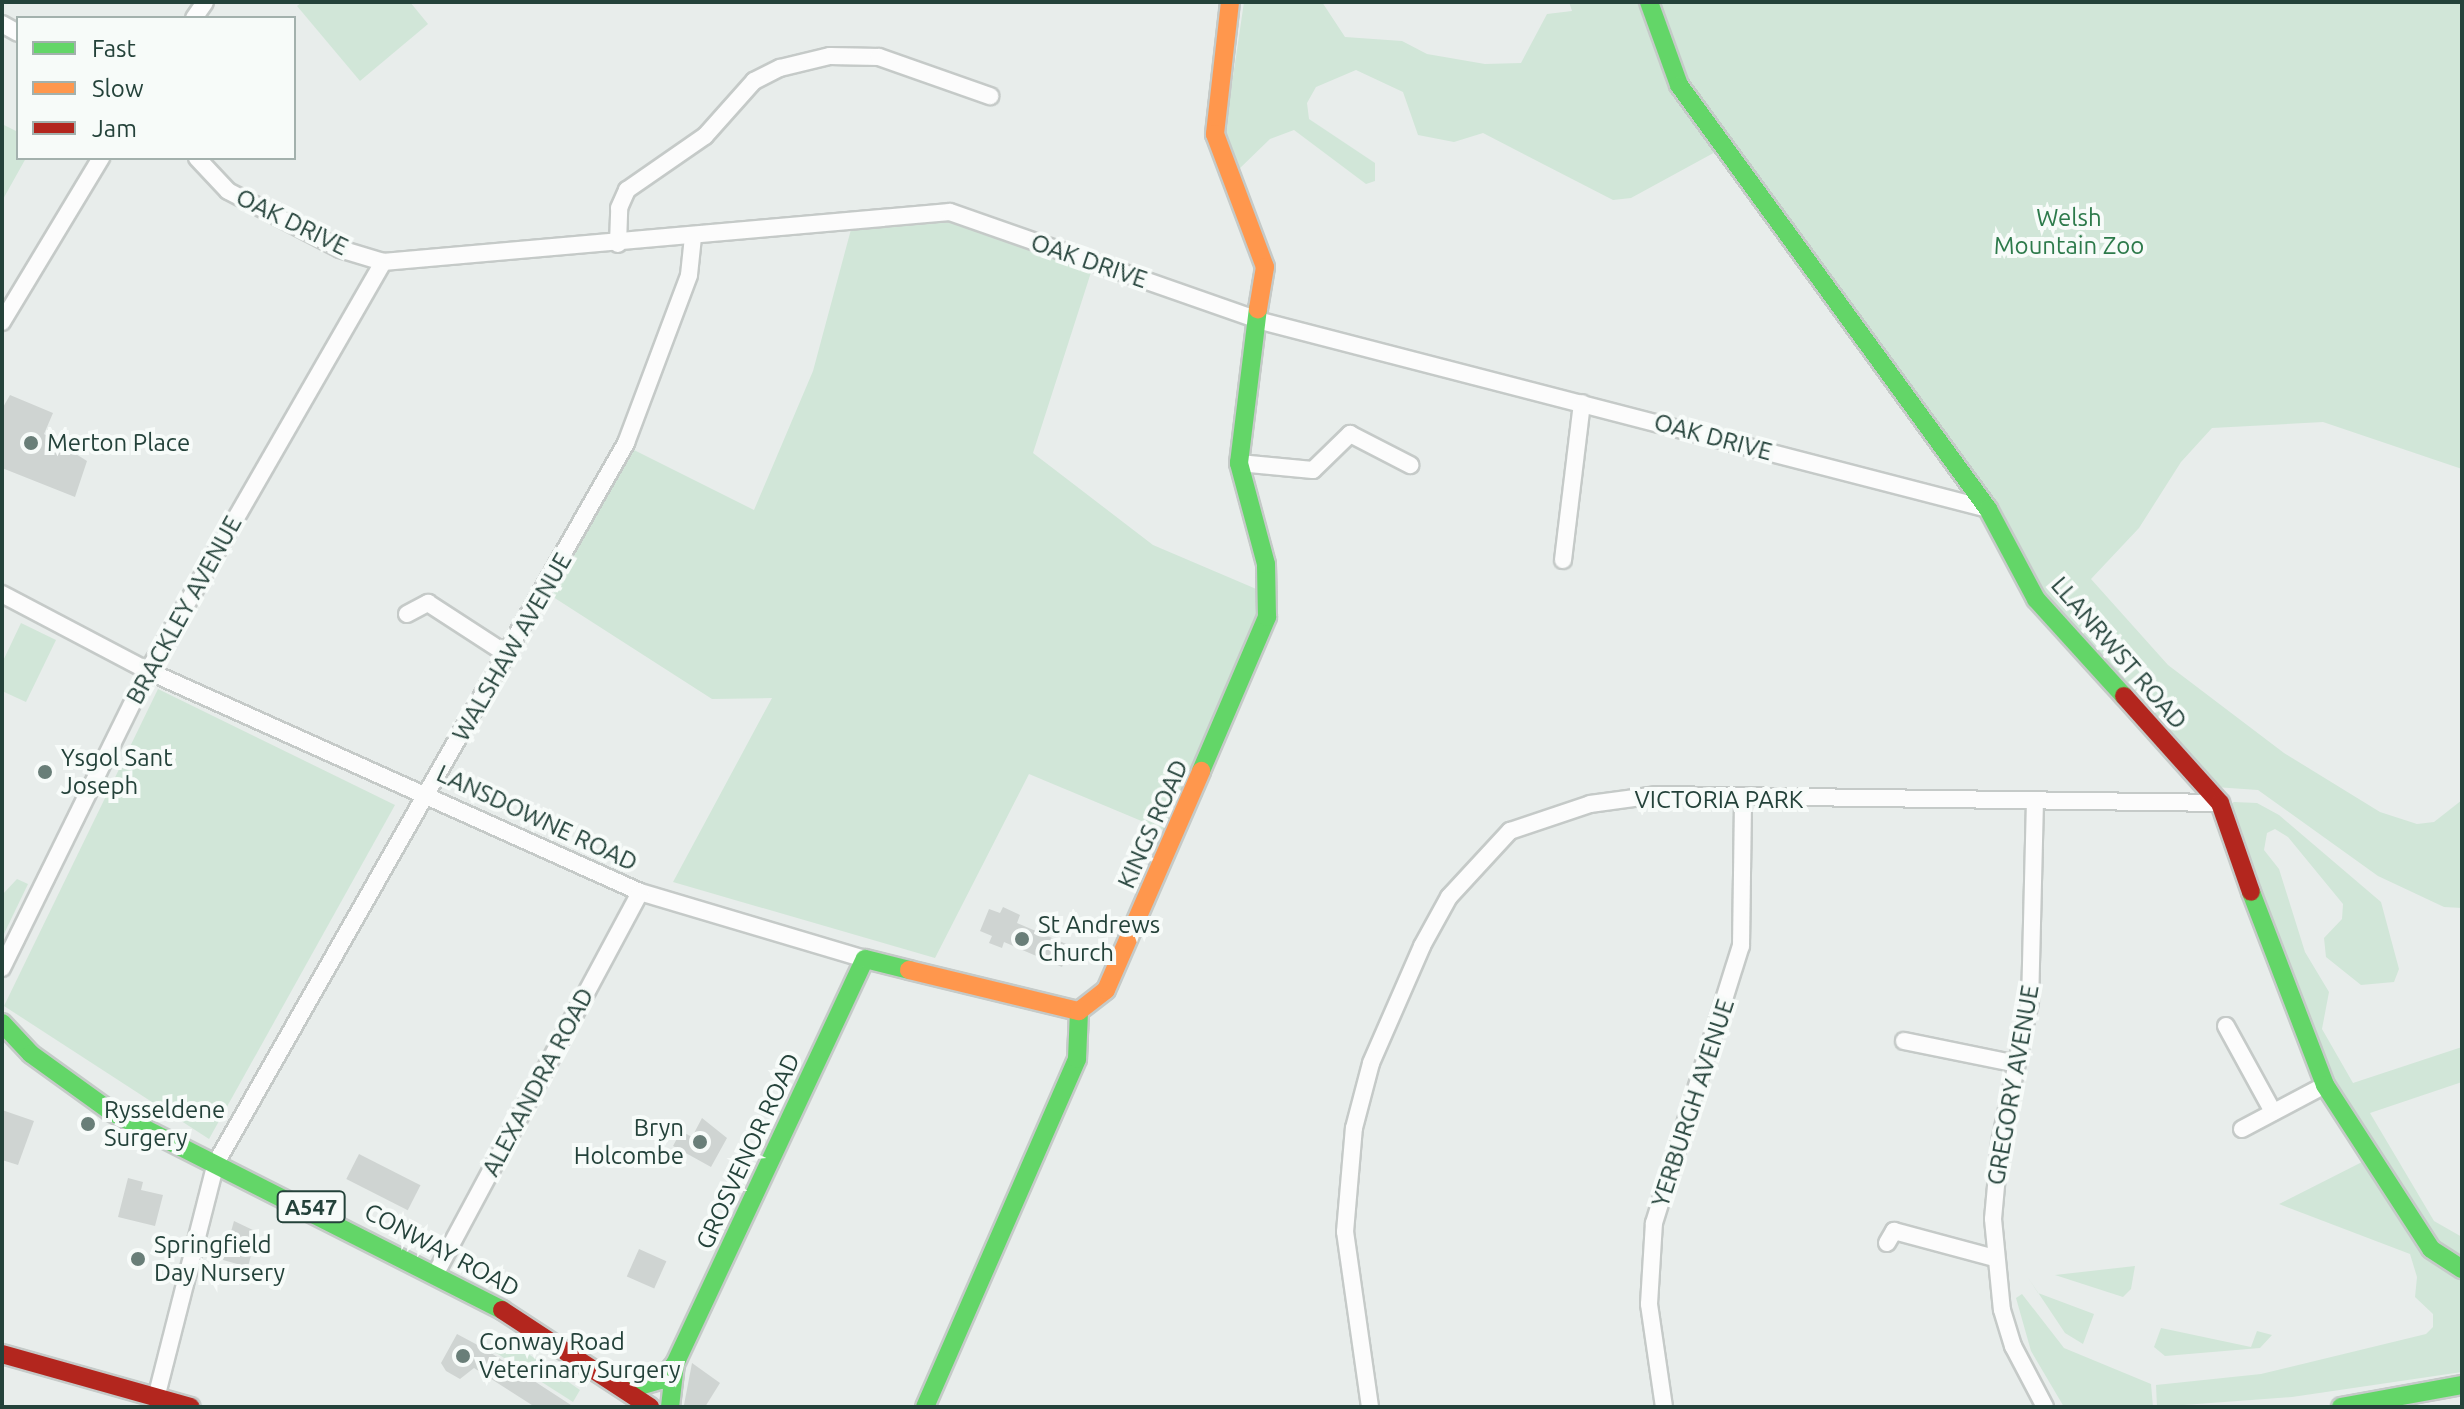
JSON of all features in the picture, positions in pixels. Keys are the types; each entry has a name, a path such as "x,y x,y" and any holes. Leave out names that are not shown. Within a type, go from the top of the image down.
{"main road":[{"name":"KINGS ROAD","path":"1079,1011 1106,990 1260,640 1266,564 1239,463 1242,399 1261,321 1261,246 1230,183 1215,134 1230,2"},
{"name":"LLANRWST ROAD","path":"1649,2 1679,85 1988,509 2036,599 2220,803 2297,1025 2325,1085 2431,1249 2462,1269"},
{"name":"LANSDOWNE ROAD","path":"865,959 1079,1011"},
{"name":"GROSVENOR ROAD","path":"670,1407 675,1364 865,959"},
{"path":"925,1407 1077,1059 1079,1011"},
{"name":"CONWAY ROAD","path":"2,1023 69,1084 216,1163 436,1273 650,1407"},
{"path":"2,1354 191,1407"},
{"path":"625,1390 661,1380 675,1364"},
{"path":"2341,1407 2462,1385"}],"street":[{"path":"618,244 619,208 627,190 705,136 754,81 780,68 830,56 879,57 990,96"},
{"path":"2,322 100,160"},
{"name":"OAK DRIVE","path":"199,160 228,191 340,249 383,262 693,238 950,212 1261,321 1988,509"},
{"name":"WALSHAW AVENUE","path":"156,1398 216,1163 626,443 689,275 693,238"},
{"name":"BRACKLEY AVENUE","path":"2,968 148,671 383,262"},
{"path":"1563,560 1582,403"},
{"path":"1239,463 1313,470 1350,434 1410,465"},
{"name":"LANSDOWNE ROAD","path":"2,594 148,671 640,892 865,959"},
{"path":"407,614 428,603 508,655"},
{"name":"VICTORIA PARK","path":"1370,1407 1345,1232 1346,1181 1371,1063 1449,897 1510,831 1545,818 1657,795 1743,799 2220,803"},
{"name":"YERBURGH AVENUE","path":"1664,1407 1649,1262 1663,1180 1741,946 1743,799"},
{"name":"GREGORY AVENUE","path":"2035,800 2031,988 1995,1184 1995,1258 2013,1346 2045,1407"},
{"name":"ALEXANDRA ROAD","path":"436,1273 640,892"},
{"path":"2226,1026 2273,1112"},
{"path":"1904,1041 2017,1064"},
{"path":"2242,1129 2325,1085"},
{"path":"1887,1243 1894,1231 1995,1258"}],"green space":[{"path":"302,2 410,2 428,24 360,81 297,6"},
{"name":"Welsh Mountain Zoo","path":"1244,2 1322,2 1345,37 1402,41 1427,54 1485,64 1521,63 1547,14 1572,11 1569,2 2462,2 2462,469 2323,422 2212,428 2181,462 2139,528 2091,579 2168,665 2284,753 2380,812 2417,824 2434,822 2462,800 2462,908 2444,907 2378,876 2258,790 2215,787 2048,602 1988,509 1719,150 1631,198 1613,200 1483,133 1454,142 1418,135 1403,92 1356,70 1316,87 1307,103 1309,119 1375,163 1375,181 1366,184 1294,130 1270,139 1238,170 1225,131"},
{"path":"2,124 16,131 16,160 25,160 2,201"},
{"path":"950,212 1094,263 1033,453 1153,545 1268,594 1175,835 1029,774 935,958 673,882 772,698 712,699 550,595 634,450 754,510 813,371 853,222"},
{"path":"21,623 56,640 26,702 2,691 2,663"},
{"path":"158,689 395,805 209,1139 4,1006"},
{"path":"2234,802 2257,803 2279,815 2381,902 2399,969 2394,982 2361,985 2326,957 2324,938 2342,919 2343,904 2288,837 2275,829 2267,833 2264,850 2279,869 2305,952 2329,992 2322,1029 2353,1083 2462,1047 2462,1082 2370,1113 2434,1221 2462,1237 2462,1257 2440,1245 2340,1095 2310,1037 2228,805"},
{"path":"17,879 28,884 2,938 2,895"},
{"path":"2366,1160 2424,1254 2462,1279 2462,1372 2292,1397 2157,1407 2156,1385 2261,1374 2426,1334 2433,1327 2433,1314 2415,1297 2417,1277 2410,1254 2279,1204"},
{"path":"2135,1266 2131,1289 2123,1297 2055,1275"},
{"path":"2038,1293 2094,1314 2083,1344 2065,1333"},
{"path":"2022,1294 2064,1348 2151,1384 2153,1407 2064,1407 2031,1351 2016,1298"},
{"path":"2161,1328 2251,1347 2257,1331 2272,1335 2260,1348 2165,1356 2154,1347"},
{"path":"501,1335 580,1390 573,1402 490,1349"}],"building":[{"name":"Merton Place","path":"10,395 53,413 44,434 87,461 75,497 2,468 2,409"},
{"name":"St Andrews Church","path":"1003,907 1020,915 1017,923 1071,946 1062,967 1004,942 1002,948 989,943 992,936 980,931 989,909 1000,913"},
{"path":"2,1110 34,1121 18,1165 2,1160"},
{"name":"Bryn Holcombe","path":"702,1118 727,1138 711,1167 673,1146 681,1131 692,1137"},
{"path":"359,1154 420,1185 408,1210 346,1179"},
{"path":"128,1178 143,1182 141,1190 163,1195 155,1226 118,1217"},
{"path":"234,1221 257,1232 248,1267 223,1260"},
{"path":"639,1249 666,1261 654,1289 627,1276"},
{"path":"457,1334 574,1407 535,1407 474,1368 460,1379 446,1371 441,1363"},
{"path":"692,1363 720,1383 705,1407 684,1405"}],"traffic: fast":[{"path":"1649,2 1679,85 1988,509 2036,599 2124,696"},
{"path":"1201,771 1267,617 1266,564 1239,463 1258,309"},
{"path":"2251,892 2325,1085 2431,1249 2462,1269"},
{"path":"670,1407 675,1364 865,959 909,970"},
{"path":"925,1407 1077,1059 1079,1011"},
{"path":"2,1023 31,1054 110,1111 502,1310"},
{"path":"625,1390 661,1380 675,1364"},
{"path":"2341,1407 2462,1385"}],"traffic: slow":[{"path":"1230,2 1215,134 1265,267 1258,309"},
{"path":"1079,1011 1106,990 1201,771"},
{"path":"909,970 1079,1011"}],"traffic: jam":[{"path":"2124,696 2220,803 2251,892"},
{"path":"502,1310 650,1407"},
{"path":"2,1354 191,1407"}],"place":[{"name":"Merton Place","path":"31,443"},
{"name":"Ysgol Sant Joseph","path":"45,772"},
{"name":"St Andrews Church","path":"1022,939"},
{"name":"Rysseldene Surgery","path":"88,1124"},
{"name":"Bryn Holcombe","path":"700,1142"},
{"name":"Springfield Day Nursery","path":"138,1259"},
{"name":"Conway Road Veterinary Surgery","path":"463,1356"}]}
